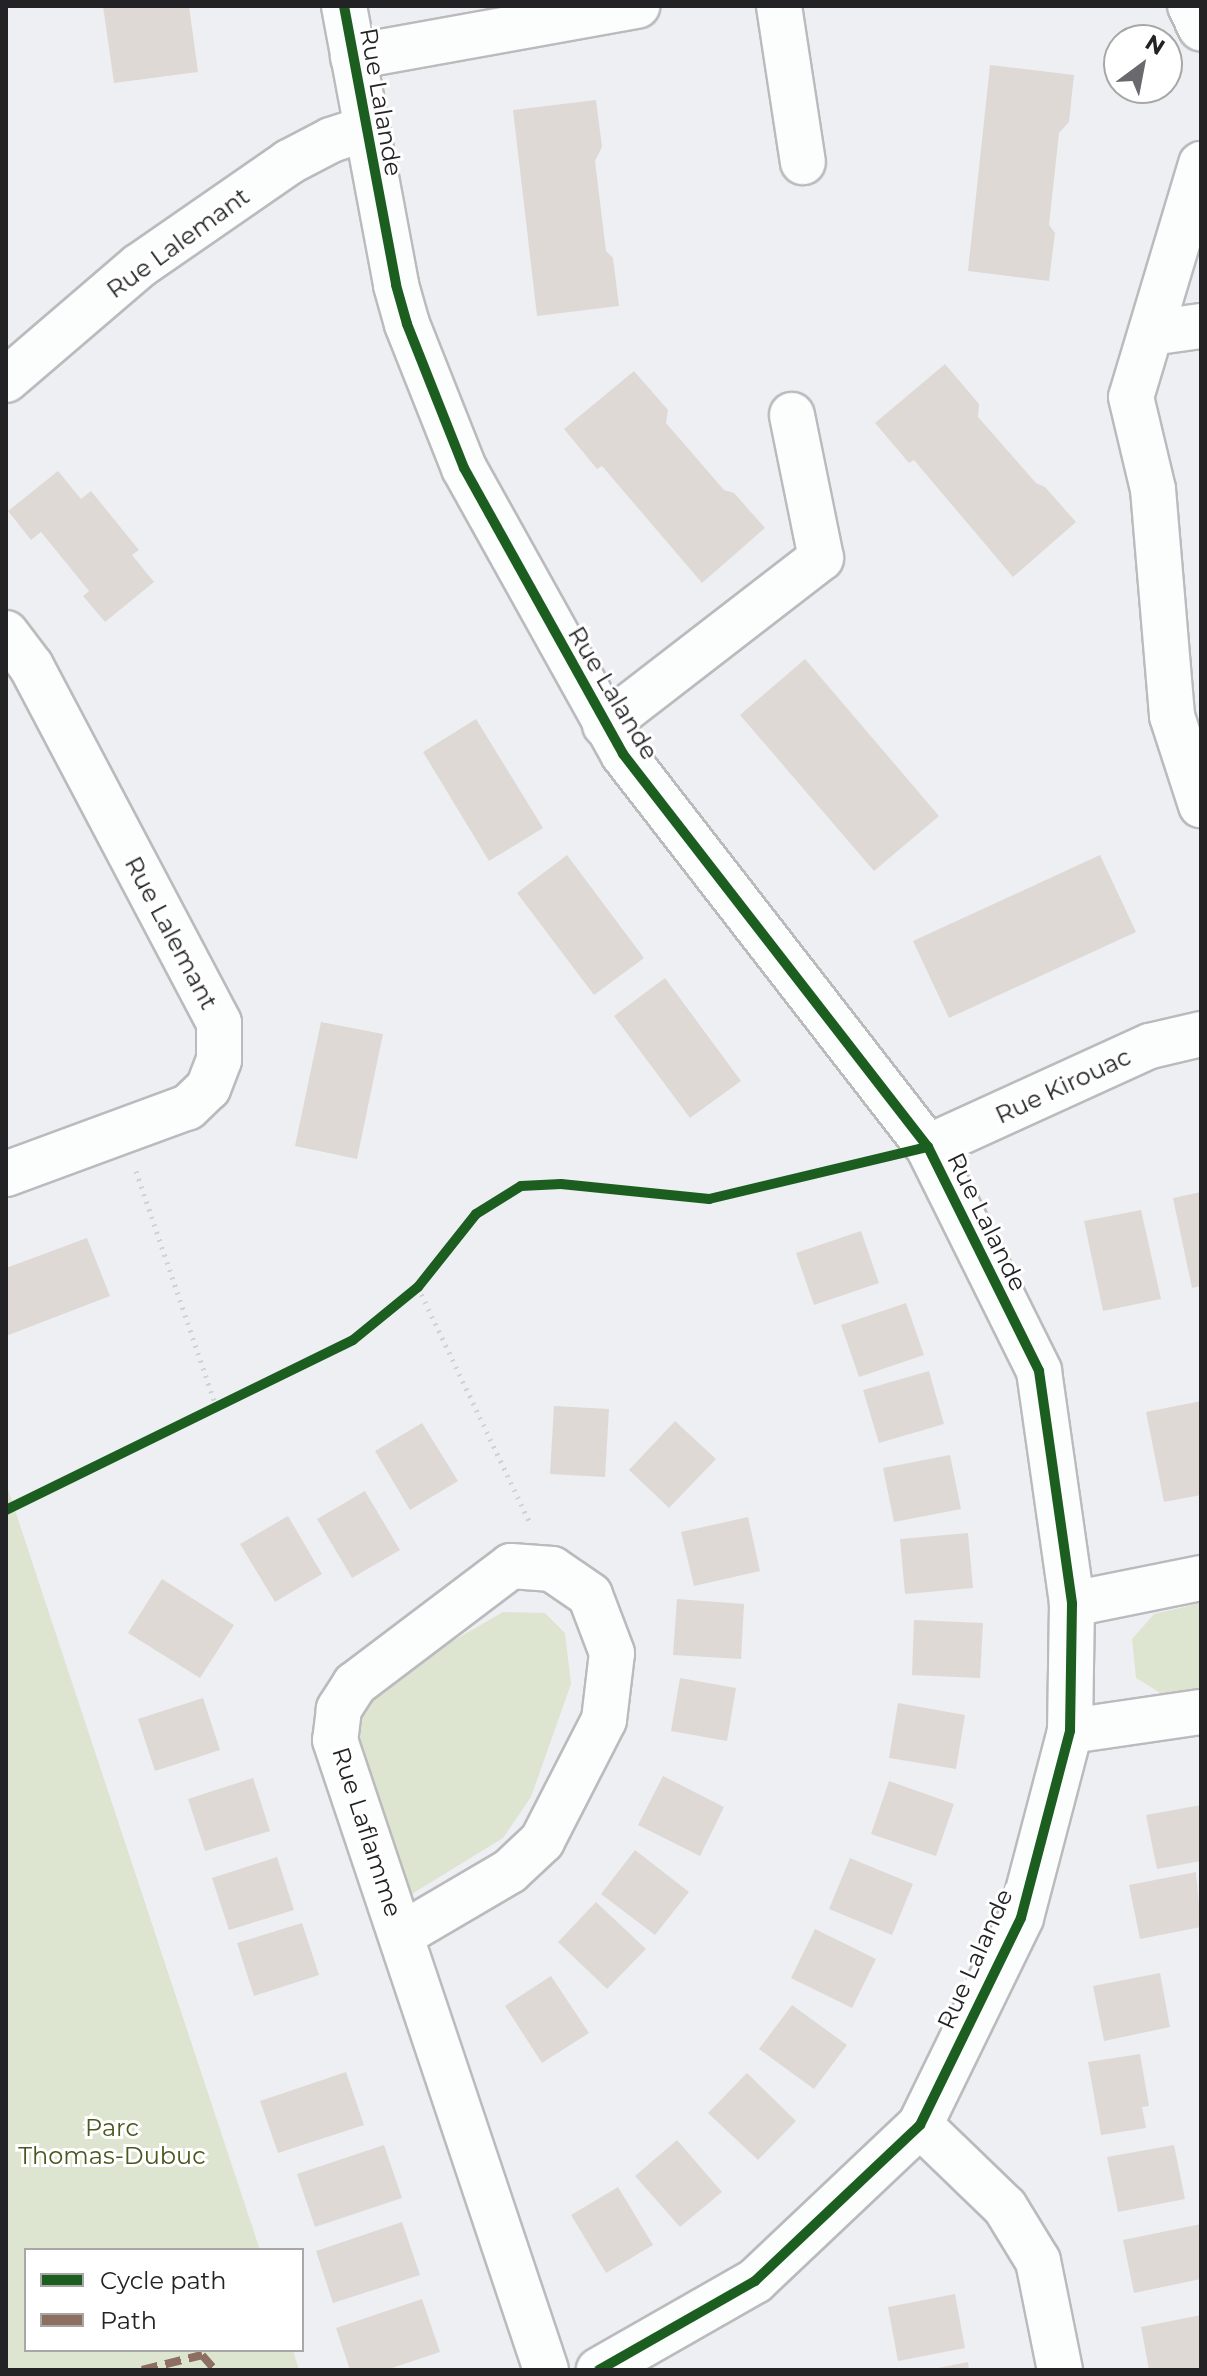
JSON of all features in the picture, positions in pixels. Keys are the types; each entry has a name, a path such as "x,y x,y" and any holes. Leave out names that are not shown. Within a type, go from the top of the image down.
{"street":[{"name":"Rue Lalande","path":"344,6 364,129 407,324 464,468 605,725 632,767 928,1147 1039,1371 1072,1604 1070,1731 1021,1918 920,2125 755,2281 599,2370"},
{"path":"353,57 637,6"},
{"path":"779,6 803,162"},
{"path":"1190,6 1201,29"},
{"name":"Rue Lalemant","path":"6,380 139,266 289,162 331,140 364,129"},
{"path":"1201,164 1131,397 1153,489 1172,716 1201,805"},
{"path":"1151,333 1201,326"},
{"path":"605,725 821,558 792,415"},
{"name":"Rue Lalemant","path":"6,633 31,666 219,1023 219,1060 208,1088 188,1107 6,1174"},
{"name":"Rue Kirouac","path":"928,1147 1150,1046 1201,1034"},
{"name":"Rue Laflamme","path":"401,1935 510,1871 542,1841 604,1720 612,1653 590,1595 552,1569 511,1566 355,1684 339,1709 335,1740 546,2370"},
{"path":"1072,1604 1201,1578"},
{"path":"1070,1731 1201,1712"},
{"path":"920,2125 1005,2207 1038,2261 1060,2370"}],"path":[{"path":"123,1132 216,1406"},
{"path":"407,1296 428,1275"},
{"path":"418,1287 552,1569"},
{"path":"202,1413 230,1400"}],"green space":[{"name":"Parc Thomas-Dubuc","path":"6,1483 259,2248 24,2248 24,2352 294,2352 299,2370 6,2370"},
{"path":"1201,1603 1201,1693 1167,1697 1136,1678 1132,1639 1154,1614"},
{"path":"503,1612 545,1613 565,1633 571,1684 531,1797 503,1838 407,1897 349,1715 365,1692"}],"building":[{"path":"103,6 189,6 198,72 114,83"},
{"path":"990,65 1074,75 1069,122 1059,133 1049,225 1055,233 1049,281 968,271"},
{"path":"596,100 602,147 595,161 606,251 613,258 619,306 537,316 513,110"},
{"path":"945,364 979,404 978,417 1036,483 1045,487 1076,522 1013,577 914,460 909,463 875,423"},
{"path":"634,371 668,410 666,423 724,490 734,493 765,528 702,583 602,466 597,469 564,429"},
{"path":"58,471 81,499 91,491 139,550 132,555 154,582 105,622 83,596 89,591 41,532 31,540 8,511"},
{"path":"805,659 939,816 874,871 740,715"},
{"path":"476,719 543,828 489,861 423,752"},
{"path":"567,855 644,958 594,995 517,893"},
{"path":"1100,855 1136,932 949,1018 913,941"},
{"path":"665,978 741,1081 690,1118 614,1016"},
{"path":"321,1022 383,1034 357,1159 295,1146"},
{"path":"1201,1192 1201,1286 1192,1288 1173,1198"},
{"path":"1141,1210 1161,1299 1103,1311 1084,1221"},
{"path":"861,1231 879,1283 814,1305 796,1253"},
{"path":"87,1238 110,1296 6,1336 6,1268"},
{"path":"906,1303 924,1355 859,1377 841,1325"},
{"path":"929,1371 944,1424 879,1443 863,1390"},
{"path":"1201,1401 1201,1495 1164,1502 1146,1412"},
{"path":"554,1406 609,1409 605,1477 550,1474"},
{"path":"675,1421 716,1459 669,1508 629,1470"},
{"path":"422,1423 458,1481 410,1510 375,1451"},
{"path":"950,1455 961,1509 894,1522 883,1468"},
{"path":"365,1491 400,1550 352,1578 317,1519"},
{"path":"288,1516 322,1574 275,1602 240,1544"},
{"path":"748,1517 760,1571 694,1586 681,1532"},
{"path":"968,1533 973,1588 905,1594 900,1539"},
{"path":"162,1579 234,1625 200,1678 128,1633"},
{"path":"677,1599 744,1604 741,1659 673,1655"},
{"path":"914,1620 983,1623 980,1678 912,1675"},
{"path":"680,1678 736,1688 727,1741 671,1731"},
{"path":"203,1698 220,1750 155,1771 138,1719"},
{"path":"898,1703 965,1715 956,1769 889,1758"},
{"path":"663,1776 724,1807 700,1856 638,1825"},
{"path":"253,1778 270,1831 205,1851 188,1799"},
{"path":"889,1781 954,1804 936,1856 871,1834"},
{"path":"1201,1805 1201,1861 1157,1869 1146,1815"},
{"path":"635,1850 689,1892 655,1935 601,1894"},
{"path":"277,1857 294,1910 229,1930 212,1878"},
{"path":"850,1858 913,1884 892,1935 829,1909"},
{"path":"1196,1872 1201,1927 1140,1939 1129,1885"},
{"path":"596,1902 646,1949 607,1989 558,1942"},
{"path":"302,1923 319,1975 254,1996 237,1943"},
{"path":"815,1929 876,1959 852,2008 791,1978"},
{"path":"1160,1973 1170,2027 1104,2041 1093,1986"},
{"path":"551,1976 589,2033 542,2063 505,2006"},
{"path":"792,2005 847,2045 814,2089 759,2049"},
{"path":"1140,2054 1149,2106 1142,2107 1146,2128 1101,2135 1088,2062"},
{"path":"346,2072 364,2125 278,2153 260,2101"},
{"path":"747,2073 796,2121 758,2160 708,2113"},
{"path":"677,2140 722,2192 680,2227 635,2176"},
{"path":"384,2145 402,2198 315,2227 297,2174"},
{"path":"1174,2145 1185,2199 1118,2212 1107,2157"},
{"path":"618,2187 653,2245 606,2273 571,2215"},
{"path":"402,2222 420,2275 333,2303 316,2251"},
{"path":"1201,2224 1201,2279 1134,2293 1123,2240"},
{"path":"955,2294 965,2348 898,2361 888,2307"},
{"path":"422,2299 440,2352 386,2370 350,2370 336,2328"},
{"path":"1201,2315 1201,2370 1149,2370 1141,2327"},
{"path":"968,2362 969,2370 933,2370 933,2369"}],"marked path":[{"path":"142,2370 202,2355 215,2370"}],"cycle path":[{"path":"344,6 396,285 407,324 464,468 623,754 928,1147 1039,1371 1072,1604 1070,1731 1021,1918 920,2125 755,2281 599,2370"},
{"path":"6,1510 353,1340 418,1287 476,1214 521,1186 561,1184 709,1199 928,1147"}]}
